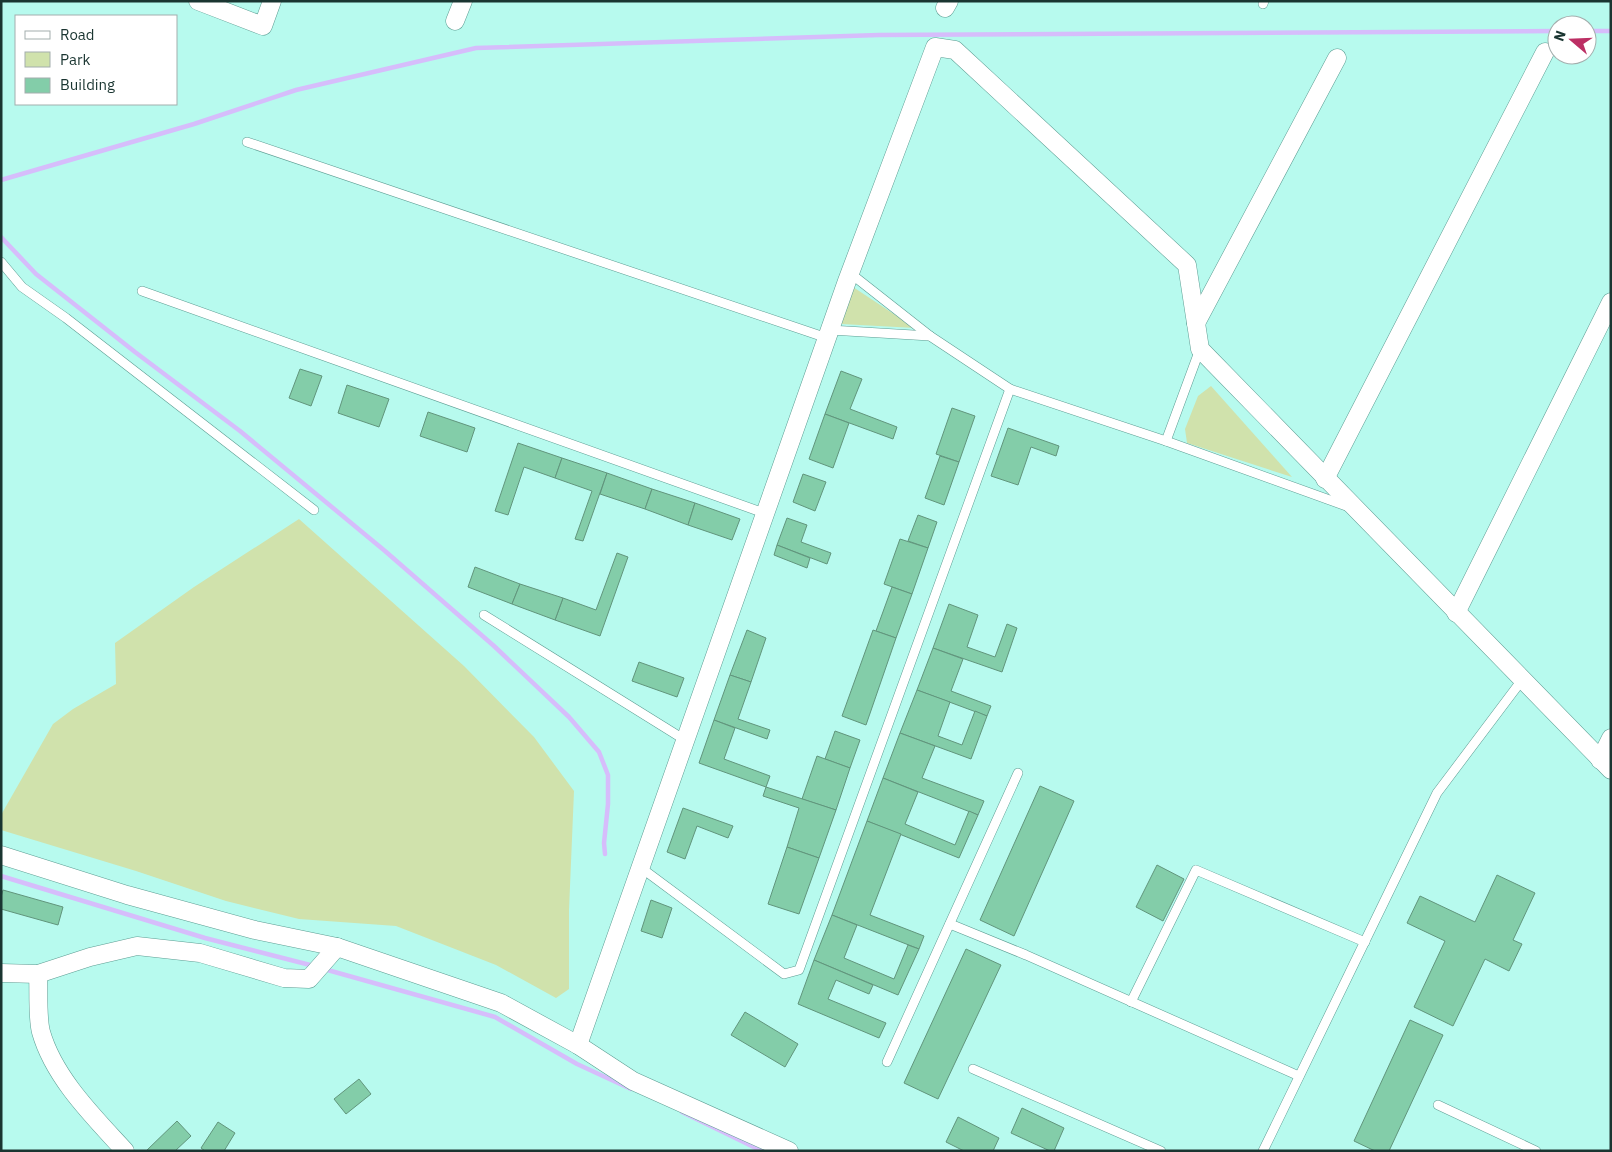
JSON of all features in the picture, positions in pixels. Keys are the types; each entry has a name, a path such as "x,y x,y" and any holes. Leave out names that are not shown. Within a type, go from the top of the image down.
{"street":[{"path":"198,1 264,26 272,1"},
{"path":"455,21 463,1"},
{"path":"578,1044 828,334 935,47 954,50 1188,265 1200,349 1354,509 1606,765"},
{"path":"1325,479 1545,52"},
{"path":"1196,323 1337,58"},
{"path":"1456,613 1611,302"},
{"path":"1606,765 1611,738"},
{"path":"1,855 127,895 255,930 337,947 501,1002 578,1044 633,1081 789,1151"},
{"path":"1,973 38,974 90,957 138,946 200,953 284,978 309,979 337,947"},
{"path":"38,974 41,1031 54,1064 90,1114 125,1151"}],"lane":[{"path":"247,142 828,334 930,336"},
{"path":"1,262 22,287 66,318 314,510"},
{"path":"850,273 930,336 1010,390 1166,441 1354,509"},
{"path":"142,291 764,513"},
{"path":"1166,441 1200,349"},
{"path":"640,867 784,974 799,970 1010,390"},
{"path":"484,615 685,740"},
{"path":"1263,1151 1437,793 1522,680"},
{"path":"887,1062 1018,773"},
{"path":"1131,1002 1196,870 1365,942"},
{"path":"950,924 1026,955 1299,1076"},
{"path":"973,1069 1161,1151"},
{"path":"1438,1105 1536,1151"}],"green space":[{"path":"853,287 915,328 841,324"},
{"path":"1211,386 1292,477 1187,443 1185,429 1198,396"},
{"path":"299,519 464,666 534,737 574,791 569,910 569,989 556,998 496,965 396,926 299,919 226,901 136,871 1,830 1,815 53,724 73,709 116,684 115,643 194,587"}],"building":[{"path":"300,369 322,376 311,406 289,398"},
{"path":"841,371 862,379 850,409 897,427 893,439 825,414"},
{"path":"347,385 389,399 379,427 338,413"},
{"path":"952,408 975,416 959,462 936,454"},
{"path":"428,412 475,428 467,452 420,436"},
{"path":"825,414 849,423 833,468 809,459"},
{"path":"1008,428 1059,446 1056,456 1031,447 1018,485 991,476"},
{"path":"518,443 562,458 555,478 524,467 508,515 495,511"},
{"path":"940,456 959,462 944,505 925,498"},
{"path":"562,458 607,473 583,541 575,539 592,491 555,478"},
{"path":"607,473 652,489 645,509 600,494"},
{"path":"803,474 826,482 815,511 793,502"},
{"path":"652,489 695,503 688,525 645,509"},
{"path":"695,503 740,519 732,540 688,525"},
{"path":"918,515 937,522 928,548 908,541"},
{"path":"787,518 807,525 801,542 831,553 827,564 777,545"},
{"path":"900,539 928,548 912,594 884,584"},
{"path":"777,545 810,558 807,568 774,555"},
{"path":"617,553 628,557 600,636 555,620 563,598 596,610"},
{"path":"475,567 520,584 512,604 468,587"},
{"path":"520,584 563,598 555,620 512,604"},
{"path":"892,587 912,594 896,638 876,631"},
{"path":"949,604 978,615 967,647 995,657 1007,624 1017,628 1002,672 933,648"},
{"path":"747,630 766,638 751,682 730,675"},
{"path":"873,630 896,638 866,725 842,716"},
{"path":"933,648 963,659 951,691 991,706 987,716 917,690"},
{"path":"639,662 684,678 677,697 632,681"},
{"path":"730,675 751,682 738,719 770,730 767,739 714,720"},
{"path":"917,690 950,702 938,736 962,745 975,711 987,716 971,759 900,733"},
{"path":"714,720 735,728 724,759 770,776 766,787 699,763"},
{"path":"835,731 860,740 850,768 825,759"},
{"path":"900,733 935,746 922,778 984,801 978,815 883,778"},
{"path":"817,756 850,768 836,810 802,799"},
{"path":"883,778 918,792 905,824 955,845 969,811 978,815 959,858 867,821"},
{"path":"1040,786 1074,801 1014,936 980,920"},
{"path":"766,787 836,810 819,858 787,847 799,808 763,796"},
{"path":"683,808 733,826 728,838 697,826 685,859 667,852"},
{"path":"867,821 901,834 870,915 924,936 919,949 832,915"},
{"path":"787,847 819,858 799,914 768,904"},
{"path":"1157,865 1184,879 1163,921 1136,907"},
{"path":"1497,875 1535,893 1513,940 1522,944 1509,971 1485,959 1453,1026 1414,1007 1445,941 1407,923 1420,896 1475,922"},
{"path":"3,890 63,907 58,925 1,909"},
{"path":"651,900 672,908 662,938 641,931"},
{"path":"832,915 857,925 844,958 894,979 908,945 919,949 898,995 814,960"},
{"path":"966,949 1001,965 938,1099 904,1083"},
{"path":"814,960 873,985 869,994 836,980 828,999 886,1023 879,1038 798,1004"},
{"path":"745,1012 798,1044 785,1067 731,1035"},
{"path":"1410,1020 1443,1035 1389,1151 1375,1151 1354,1141"},
{"path":"359,1079 371,1094 346,1114 334,1099"},
{"path":"1022,1108 1064,1128 1054,1151 1050,1151 1011,1133"},
{"path":"958,1117 999,1138 993,1151 964,1151 946,1142"},
{"path":"177,1121 191,1136 175,1151 146,1151"},
{"path":"218,1122 235,1133 224,1151 205,1151 201,1148"}],"waterway":[{"path":"1,180 194,124 296,90 476,48 879,35 1547,31"},
{"path":"1597,31 1611,31"},
{"path":"1,237 36,274 240,431 385,551 494,646 569,717 599,752 608,775 605,854"},
{"path":"1,876 205,938 314,966"},
{"path":"324,969 495,1017 577,1064 631,1089"},
{"path":"682,1112 762,1151"}]}
